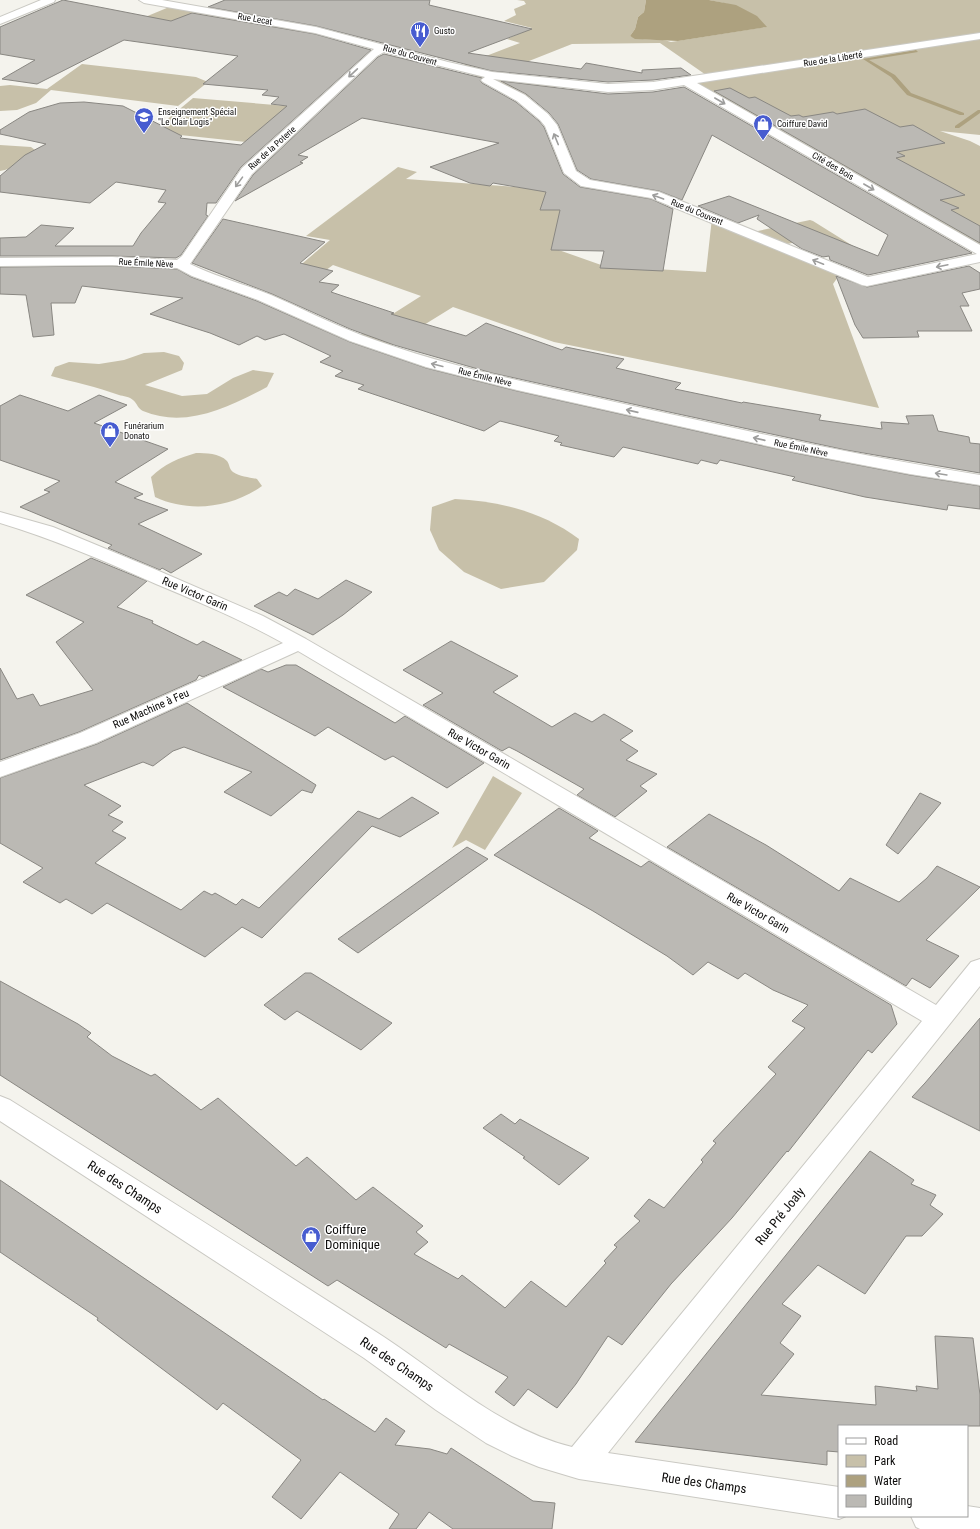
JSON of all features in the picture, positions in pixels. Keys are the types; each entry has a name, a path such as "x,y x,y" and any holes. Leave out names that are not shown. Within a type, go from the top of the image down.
{"street":[{"path":"0,14 36,0"},
{"path":"0,21 50,0"},
{"name":"Rue Lecat","path":"144,0 307,29 365,43"},
{"name":"Rue de la Liberté","path":"686,81 980,36"},
{"name":"Rue du Couvent","path":"365,43 455,68 501,77 608,88 636,88 686,81"},
{"name":"Rue de la Poterie","path":"180,264 187,259 247,171 373,54 382,48"},
{"name":"Rue du Couvent","path":"455,68 511,92 544,117 551,125 570,173 586,183 654,195 867,282 980,258"},
{"name":"Cité des Bois","path":"686,81 980,251"},
{"name":"Rue Émile Nève","path":"0,262 112,262 180,264 197,273 263,297 355,338 432,364 517,385 795,447 910,469 980,480"},
{"name":"Rue Victor Garin","path":"0,517 46,532 145,572 256,620 299,643 939,1019"},
{"name":"Rue Machine à Feu","path":"0,770 88,738 299,643"},
{"name":"Rue Pré Joaly","path":"579,1464 980,968"},
{"name":"Rue des Champs","path":"0,1107 377,1350 490,1428 531,1450 558,1460 579,1464 838,1503"},
{"path":"934,1517 980,1524"}],"green space":[{"path":"517,0 646,0 644,12 638,17 635,29 630,36 640,39 671,42 766,27 747,11 709,0 980,0 980,135 940,131 980,146 980,244 972,242 686,81 709,77 660,43 572,44 524,63 503,61 476,72 561,83 548,95 521,98 486,80 455,68 520,43 507,39 532,28 504,21 516,15 514,9 526,4 524,1"},
{"path":"174,5 326,33 307,39 138,20"},
{"path":"82,64 196,77 208,82 178,106 51,90 36,103 17,110 0,111 0,86 10,85 47,89"},
{"path":"193,98 299,107 246,142 152,132"},
{"path":"0,145 31,147 35,150 29,158 15,167 0,171"},
{"path":"398,167 417,172 406,179 557,190 566,210 553,248 604,266 706,272 712,218 748,233 810,220 813,221 853,246 809,239 779,246 846,273 838,277 833,284 879,408 554,342 453,307 385,349 355,338 421,296 333,265 280,304 263,297 330,240 306,236"},
{"path":"164,352 179,356 184,363 182,370 145,385 182,396 207,394 233,378 253,370 274,373 267,387 238,402 207,413 191,417 175,418 159,416 143,411 132,399 128,397 51,376 55,367 69,362 99,364 124,360 144,353"},
{"path":"196,453 212,454 224,458 233,472 242,476 257,479 262,486 237,499 210,506 182,505 155,497 151,477 161,468 172,462"},
{"path":"455,499 505,505 536,515 579,539 577,550 544,582 501,589 464,572 439,550 430,530 432,507"},
{"path":"493,776 522,793 485,850 466,840 452,848"}],"water":[{"path":"646,0 709,0 736,5 757,16 767,27 678,41 635,39 630,36 635,29 638,17 644,12"}],"building":[{"path":"63,0 171,21 192,13 315,34 371,50 241,167 216,203 207,203 206,215 208,216 181,255 176,258 112,256 0,256 0,238 26,237 41,225 74,228 55,246 133,246 141,233 166,203 158,202 166,190 116,182 90,203 0,192 0,176 25,155 46,144 0,134 0,130 29,112 60,103 84,102 123,106 182,136 180,138 241,145 287,106 271,104 279,97 262,95 268,90 203,84 238,56 124,40 37,84 2,79 35,60 0,54 0,27"},
{"path":"225,0 430,0 429,5 532,29 468,53 581,69 586,63 642,73 642,70 681,68 691,75 653,80 608,82 492,71 316,26 208,7"},
{"path":"384,54 482,78 480,80 482,83 516,102 539,121 544,127 563,174 580,187 651,199 673,209 663,271 600,268 604,251 551,250 560,210 540,210 546,192 493,183 490,186 470,183 430,167 499,143 362,118 298,155 308,157 300,162 303,163 235,201 253,175 378,57"},
{"path":"501,81 608,94 653,92 684,87 972,253 868,275 830,260 829,256 823,257 802,249 757,219 759,215 738,223 698,206 729,196 878,256 888,235 712,135 682,200 659,191 591,179 577,170 558,124 549,113 526,94"},
{"path":"730,88 749,98 755,97 791,116 799,115 803,117 833,112 837,114 865,109 900,127 913,125 945,143 897,152 905,156 896,158 965,195 940,200 959,208 951,210 980,226 980,243 714,91"},
{"path":"223,219 325,242 300,263 333,271 319,282 339,285 331,292 394,313 391,314 466,336 486,323 562,350 566,347 624,359 616,368 681,383 675,389 742,403 821,415 819,420 882,429 881,422 909,424 906,416 933,415 938,431 969,437 970,443 980,444 980,473 846,450 669,412 492,373 394,345 350,329 272,294 192,263"},
{"path":"112,266 177,269 191,277 257,301 350,342 426,368 517,391 795,453 910,475 980,486 980,509 948,505 947,510 865,497 792,480 795,477 720,460 717,464 701,460 698,464 623,447 614,457 560,445 562,443 554,441 559,436 500,421 484,431 358,389 364,385 335,376 343,371 320,362 331,356 284,334 265,340 257,336 239,345 210,333 150,314 183,298 82,286 75,303 51,303 54,335 33,337 26,295 0,294 0,267"},
{"path":"969,266 980,273 980,289 962,293 969,306 960,306 972,331 917,331 919,337 863,338 855,325 836,276 867,287"},
{"path":"20,395 68,411 99,395 127,405 94,423 168,449 115,482 143,494 134,498 168,510 138,524 202,554 171,573 162,568 160,570 108,548 112,545 20,507 50,492 44,490 60,481 0,460 0,406"},
{"path":"91,558 147,581 117,607 153,621 152,623 197,645 203,641 242,660 203,677 199,675 196,680 79,732 0,760 0,668 17,699 33,694 40,706 93,690 56,642 84,622 26,595"},
{"path":"346,580 372,592 343,615 313,635 254,606 279,592 287,596 295,589 318,599"},
{"path":"451,641 518,676 493,692 552,727 575,713 592,722 604,714 633,731 620,740 638,751 626,760 657,774 640,786 647,791 615,817 577,795 584,789 509,747 502,751 423,705 443,693 403,670"},
{"path":"286,665 296,665 395,723 405,716 484,763 447,788 393,756 385,760 328,727 315,736 223,687 261,669 268,672"},
{"path":"187,703 316,785 312,793 302,790 271,816 224,792 252,772 184,747 173,751 153,766 143,762 84,785 121,806 108,815 123,822 112,831 126,838 95,863 181,910 204,891 212,895 215,893 236,905 242,899 259,908 358,811 379,819 412,797 439,813 400,837 372,826 262,938 242,927 205,957 107,903 92,914 66,899 60,903 23,882 43,868 0,843 0,778 97,744"},
{"path":"920,793 941,803 898,854 886,845"},
{"path":"559,808 598,831 589,838 641,867 649,861 891,1005 897,1024 872,1053 868,1050 788,1152 787,1151 732,1218 671,1284 622,1345 608,1336 576,1384 557,1408 528,1389 514,1406 495,1392 508,1377 449,1344 446,1348 337,1280 328,1286 0,1075 0,981 78,1024 91,1033 87,1037 112,1056 151,1076 155,1074 201,1110 218,1098 296,1166 307,1157 356,1200 373,1187 423,1226 416,1232 428,1242 414,1254 458,1279 462,1275 505,1308 531,1281 566,1307 606,1263 604,1261 617,1247 614,1245 640,1221 634,1216 649,1199 664,1208 703,1162 701,1160 716,1143 713,1141 776,1074 768,1067 805,1028 792,1021 808,1005 773,990 745,973 738,979 708,962 693,975 667,956 593,911 494,855"},
{"path":"709,814 766,845 839,891 850,878 899,902 927,878 937,866 980,887 926,940 959,956 930,988 912,978 906,986 667,847"},
{"path":"467,847 488,859 358,953 338,939"},
{"path":"305,973 311,973 392,1023 361,1050 297,1011 285,1020 264,1005"},
{"path":"980,1018 980,1131 912,1097"},
{"path":"501,1114 515,1124 520,1119 589,1158 559,1185 523,1158 525,1157 483,1128"},
{"path":"870,1151 914,1180 911,1184 936,1195 930,1205 943,1214 922,1236 906,1236 865,1294 818,1265 782,1304 801,1316 780,1343 794,1354 761,1395 876,1405 875,1386 917,1391 916,1386 938,1389 935,1336 973,1338 980,1395 980,1426 838,1425 838,1452 827,1451 827,1465 635,1442"},
{"path":"0,1180 323,1400 324,1399 375,1432 386,1418 405,1431 395,1445 430,1449 447,1454 451,1448 533,1501 555,1503 552,1529 453,1529 429,1512 416,1529 389,1529 399,1514 340,1472 301,1519 272,1497 301,1460 223,1403 217,1410 97,1320 98,1318 0,1252"}],"waterway":[{"path":"916,51 865,59 893,76 909,94 962,114"},
{"path":"957,127 980,111"}],"place":[{"name":"Gusto","path":"420,48"},
{"name":"Enseignement Spécial \"Le Clair Logis\"","path":"144,134"},
{"name":"Coiffure David","path":"763,141"},
{"name":"Funérarium Donato","path":"110,448"},
{"name":"Coiffure Dominique","path":"311,1253"}]}
